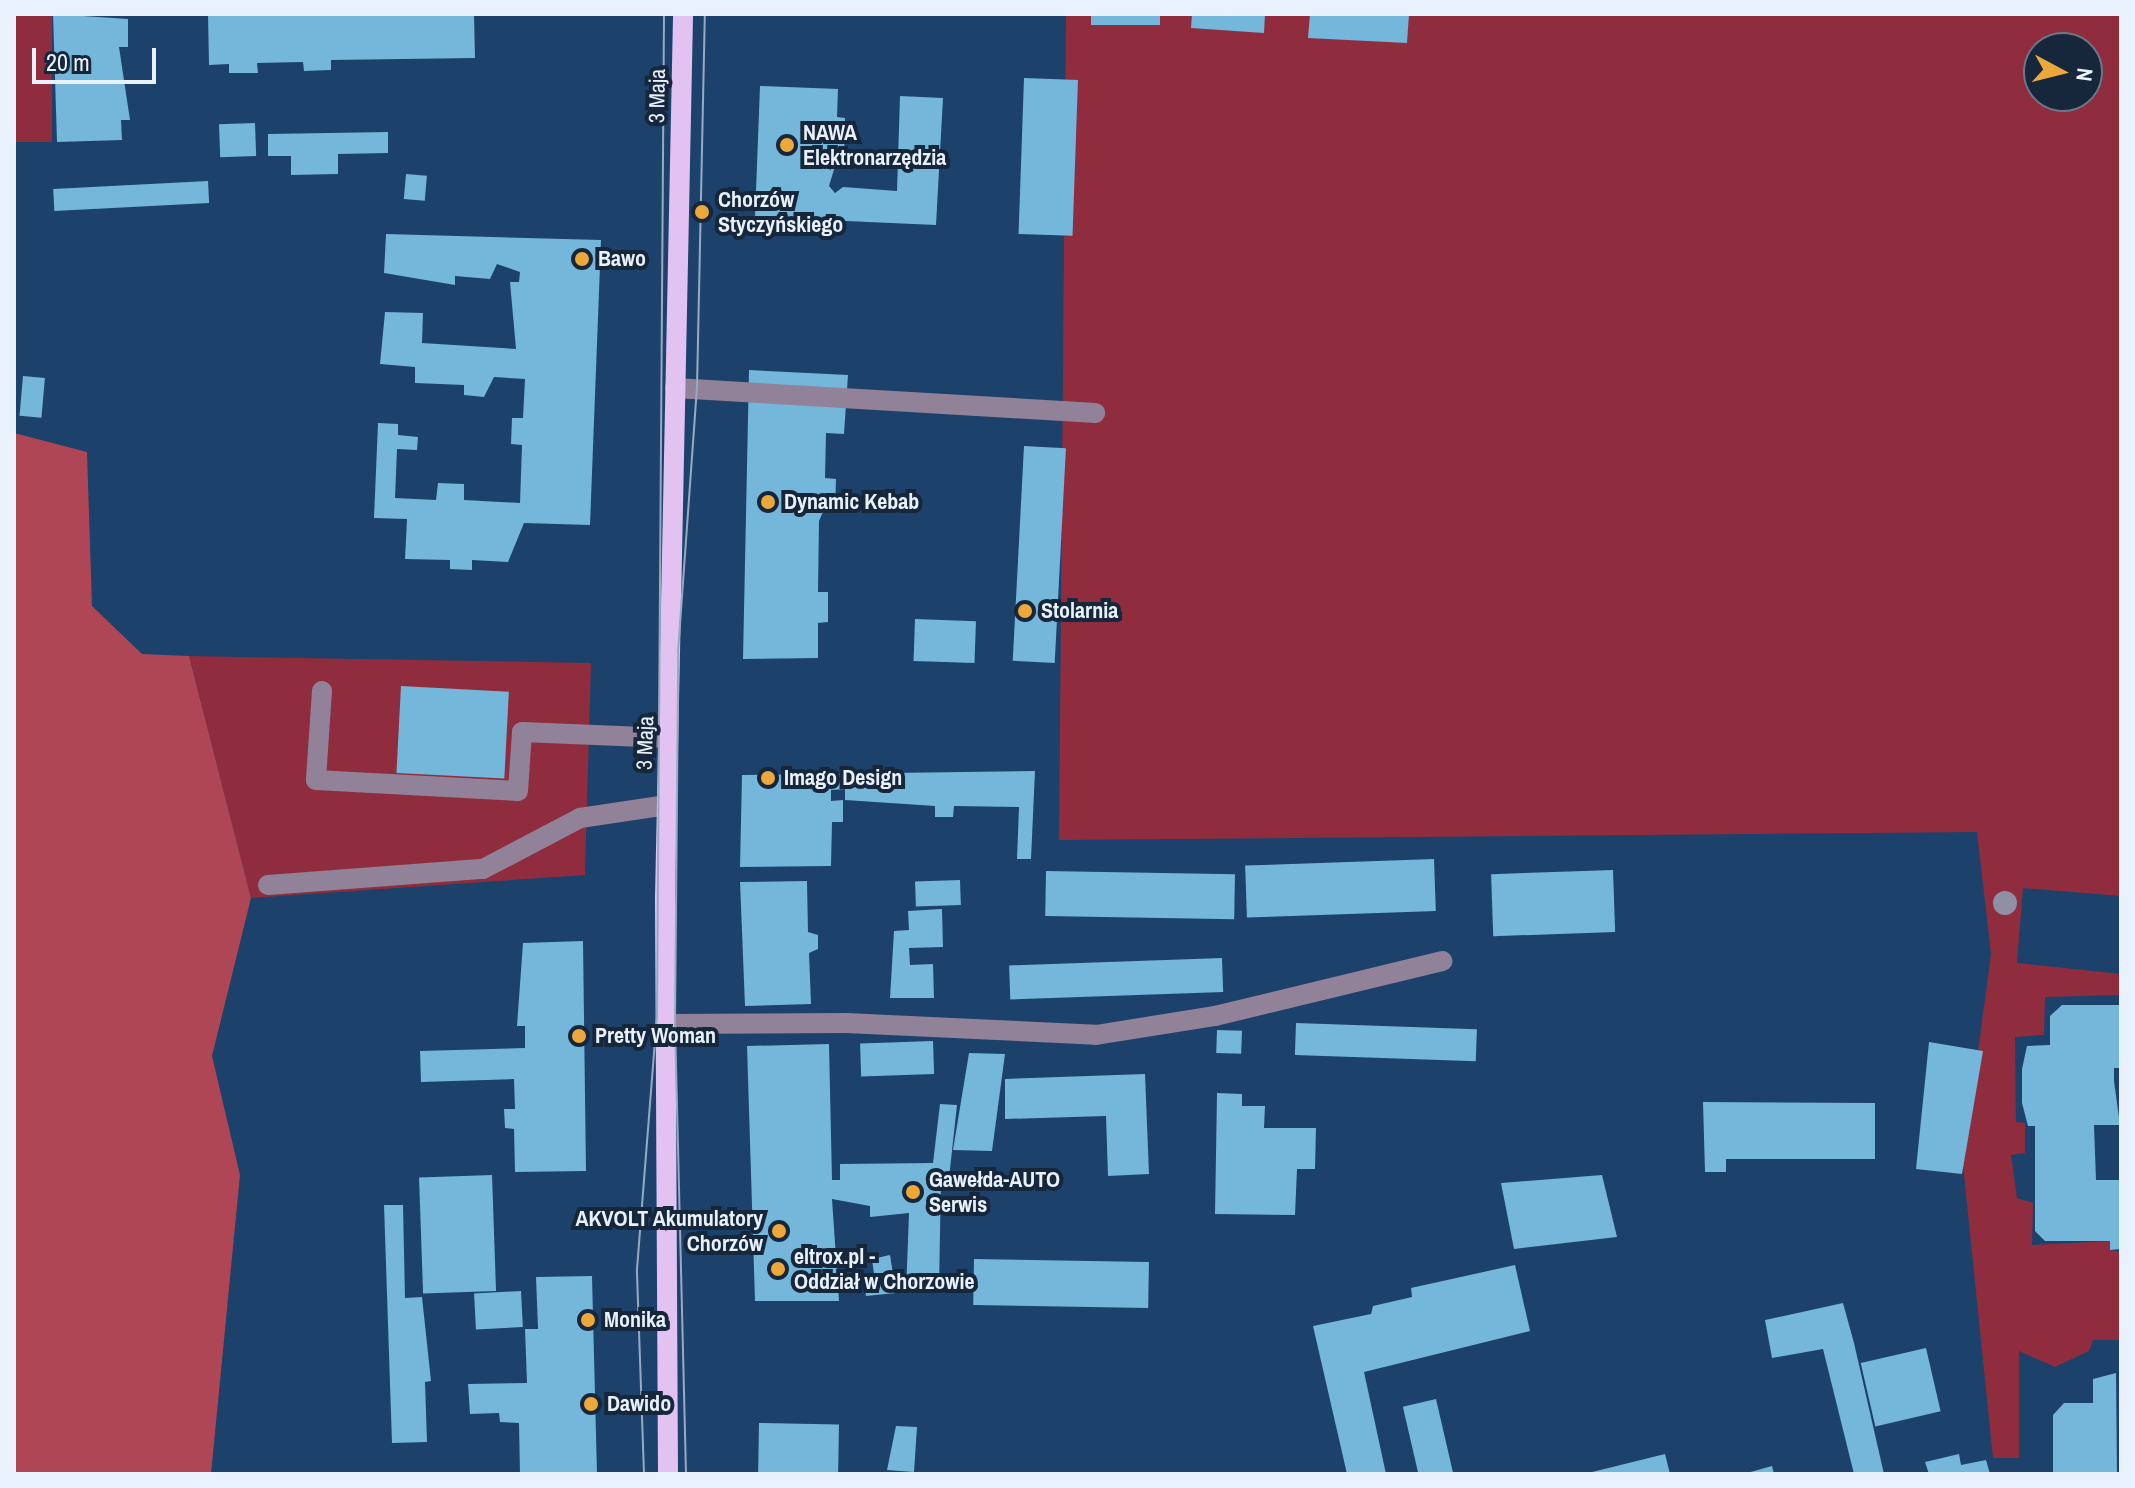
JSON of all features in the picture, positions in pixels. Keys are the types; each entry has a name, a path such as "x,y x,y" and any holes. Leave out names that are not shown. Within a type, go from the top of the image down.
{"main road":[{"name":"3 Maja","path":"668,1474 667,805 683,14"}],"lane":[{"path":"675,388 1095,413"},
{"path":"322,691 316,780 518,791 522,732 668,738"},
{"path":"268,885 483,869 580,818 667,805"},
{"path":"666,1024 846,1023 1096,1035 1215,1016 1442,961"}],"shaded area":[{"path":"14,14 52,14 52,142 14,142"},
{"path":"1066,14 2121,14 2121,896 2023,888 2017,963 2121,974 2121,995 2045,997 2044,1035 2015,1037 2016,1122 2025,1123 2025,1153 2011,1155 2017,1198 2033,1203 2032,1245 2110,1241 2110,1250 2121,1252 2121,1340 2093,1340 2089,1351 2055,1367 2019,1351 2019,1458 1993,1458 1963,1165 1991,954 1977,832 1059,840"},
{"path":"14,433 87,452 92,606 142,654 189,656 251,898 212,1056 240,1175 211,1474 14,1474"},
{"path":"189,656 591,663 585,875 251,898"}],"building":[{"path":"53,14 128,19 128,47 119,47 130,120 121,120 122,140 57,142"},
{"path":"208,14 474,14 475,58 331,60 331,70 304,71 303,62 257,63 258,73 229,73 229,64 209,65"},
{"path":"1091,14 1160,14 1160,25 1091,25"},
{"path":"1192,14 1265,14 1264,33 1191,28"},
{"path":"1310,14 1409,14 1407,43 1308,38"},
{"path":"1024,78 1078,80 1073,236 1019,234"},
{"path":"760,86 838,89 837,117 845,118 844,163 836,163 829,186 835,193 843,187 897,191 900,96 943,98 936,225 755,217"},
{"path":"255,123 256,156 220,157 219,124"},
{"path":"388,132 388,153 338,154 338,174 291,175 291,156 268,156 268,134"},
{"path":"406,174 427,176 425,201 404,199"},
{"path":"208,181 209,203 54,211 53,189"},
{"path":"386,234 601,240 590,525 524,523 508,562 472,560 472,570 450,569 450,560 405,559 407,519 374,518 378,423 398,424 398,435 418,437 417,450 397,449 395,498 436,500 438,483 464,484 464,500 520,503 522,445 511,444 512,418 523,418 525,379 494,377 484,397 464,395 464,385 415,383 415,367 380,364 385,312 423,313 422,343 516,349 510,282 519,282 520,272 497,264 490,279 455,276 455,285 384,273"},
{"path":"749,370 848,375 844,434 826,433 825,478 836,479 835,513 823,512 819,521 818,592 828,592 828,622 818,623 818,658 743,659"},
{"path":"23,376 45,378 41,418 20,416"},
{"path":"1024,446 1066,448 1055,663 1013,661"},
{"path":"915,619 976,621 974,663 914,661"},
{"path":"401,686 509,692 504,779 396,773"},
{"path":"1035,771 1031,859 1017,859 1019,807 954,806 953,817 935,817 935,806 845,800 845,789 831,790 831,801 843,800 843,822 832,822 831,866 740,867 742,775"},
{"path":"1434,859 1436,911 1247,918 1245,866"},
{"path":"1613,870 1615,932 1493,936 1491,874"},
{"path":"1046,871 1235,874 1234,919 1045,916"},
{"path":"960,880 961,905 916,907 915,882"},
{"path":"807,881 808,932 818,935 818,949 809,953 811,1004 745,1006 740,882"},
{"path":"942,909 943,947 909,948 910,965 933,964 934,998 890,998 894,931 909,930 908,911"},
{"path":"583,941 586,1171 515,1172 514,1129 505,1128 504,1109 515,1109 514,1079 421,1082 420,1051 525,1048 525,1026 517,1026 523,943"},
{"path":"1222,958 1223,992 1010,999 1009,965"},
{"path":"2062,1005 2121,1005 2121,1068 2114,1068 2120,1125 2094,1125 2096,1180 2121,1180 2121,1249 2110,1250 2110,1241 2045,1241 2035,1231 2035,1126 2028,1126 2022,1103 2022,1069 2027,1046 2050,1045 2050,1016"},
{"path":"1296,1023 1477,1029 1476,1061 1295,1055"},
{"path":"1217,1030 1242,1031 1241,1054 1216,1053"},
{"path":"933,1041 934,1074 861,1077 860,1044"},
{"path":"1929,1042 1983,1051 1962,1174 1916,1169"},
{"path":"829,1044 832,1180 840,1180 840,1164 933,1163 940,1104 957,1105 949,1178 941,1178 939,1289 906,1293 909,1213 870,1217 870,1206 832,1199 839,1301 755,1301 747,1046"},
{"path":"969,1053 1005,1054 992,1151 953,1150"},
{"path":"1145,1074 1149,1174 1108,1176 1106,1116 1005,1119 1005,1079"},
{"path":"1217,1093 1242,1094 1242,1106 1265,1106 1264,1128 1316,1128 1315,1169 1297,1169 1295,1215 1215,1214"},
{"path":"1703,1102 1875,1103 1875,1159 1726,1159 1726,1172 1705,1172"},
{"path":"492,1175 496,1291 423,1293 419,1178"},
{"path":"1602,1175 1617,1237 1514,1249 1501,1183"},
{"path":"384,1205 403,1205 405,1298 422,1297 431,1381 425,1382 427,1442 392,1443"},
{"path":"890,1255 896,1293 866,1296 863,1276 874,1274 872,1259"},
{"path":"974,1259 1149,1262 1148,1308 973,1305"},
{"path":"1515,1265 1530,1331 1364,1372 1386,1474 1347,1474 1313,1326 1371,1314 1373,1306 1412,1297 1411,1288"},
{"path":"592,1276 597,1474 520,1474 519,1423 500,1422 499,1413 470,1414 468,1384 527,1383 525,1329 538,1329 536,1277"},
{"path":"521,1291 523,1327 476,1329 474,1293"},
{"path":"1843,1303 1884,1474 1854,1474 1823,1349 1772,1358 1765,1320"},
{"path":"1926,1348 1941,1411 1875,1426 1861,1363"},
{"path":"2116,1373 2117,1474 2053,1474 2053,1415 2064,1403 2093,1403 2093,1379"},
{"path":"1436,1399 1453,1474 1418,1474 1403,1407"},
{"path":"759,1423 839,1424 838,1474 758,1474"},
{"path":"896,1426 917,1427 914,1472 887,1470"},
{"path":"1665,1454 1670,1474 1588,1474 1588,1473"},
{"path":"1959,1454 1961,1465 1986,1460 1990,1474 1929,1474 1925,1462"},
{"path":"1772,1466 1774,1474 1747,1474 1747,1473"}],"tram line":[{"path":"644,1474 637,1269 657,1016 664,14"},
{"path":"686,1474 675,1025 678,652 697,388 705,14"}],"place":[{"name":"NAWA Elektronarzędzia","path":"787,145"},
{"name":"Chorzów Styczyńskiego","path":"702,212"},
{"name":"Bawo","path":"582,259"},
{"name":"Dynamic Kebab","path":"768,502"},
{"name":"Stolarnia","path":"1025,611"},
{"name":"Imago Design","path":"768,778"},
{"name":"Pretty Woman","path":"579,1036"},
{"name":"Gawełda-AUTO Serwis","path":"913,1192"},
{"name":"AKVOLT Akumulatory Chorzów","path":"779,1231"},
{"name":"eltrox.pl - Oddział w Chorzowie","path":"778,1269"},
{"name":"Monika","path":"588,1320"},
{"name":"Dawido","path":"591,1404"}]}
